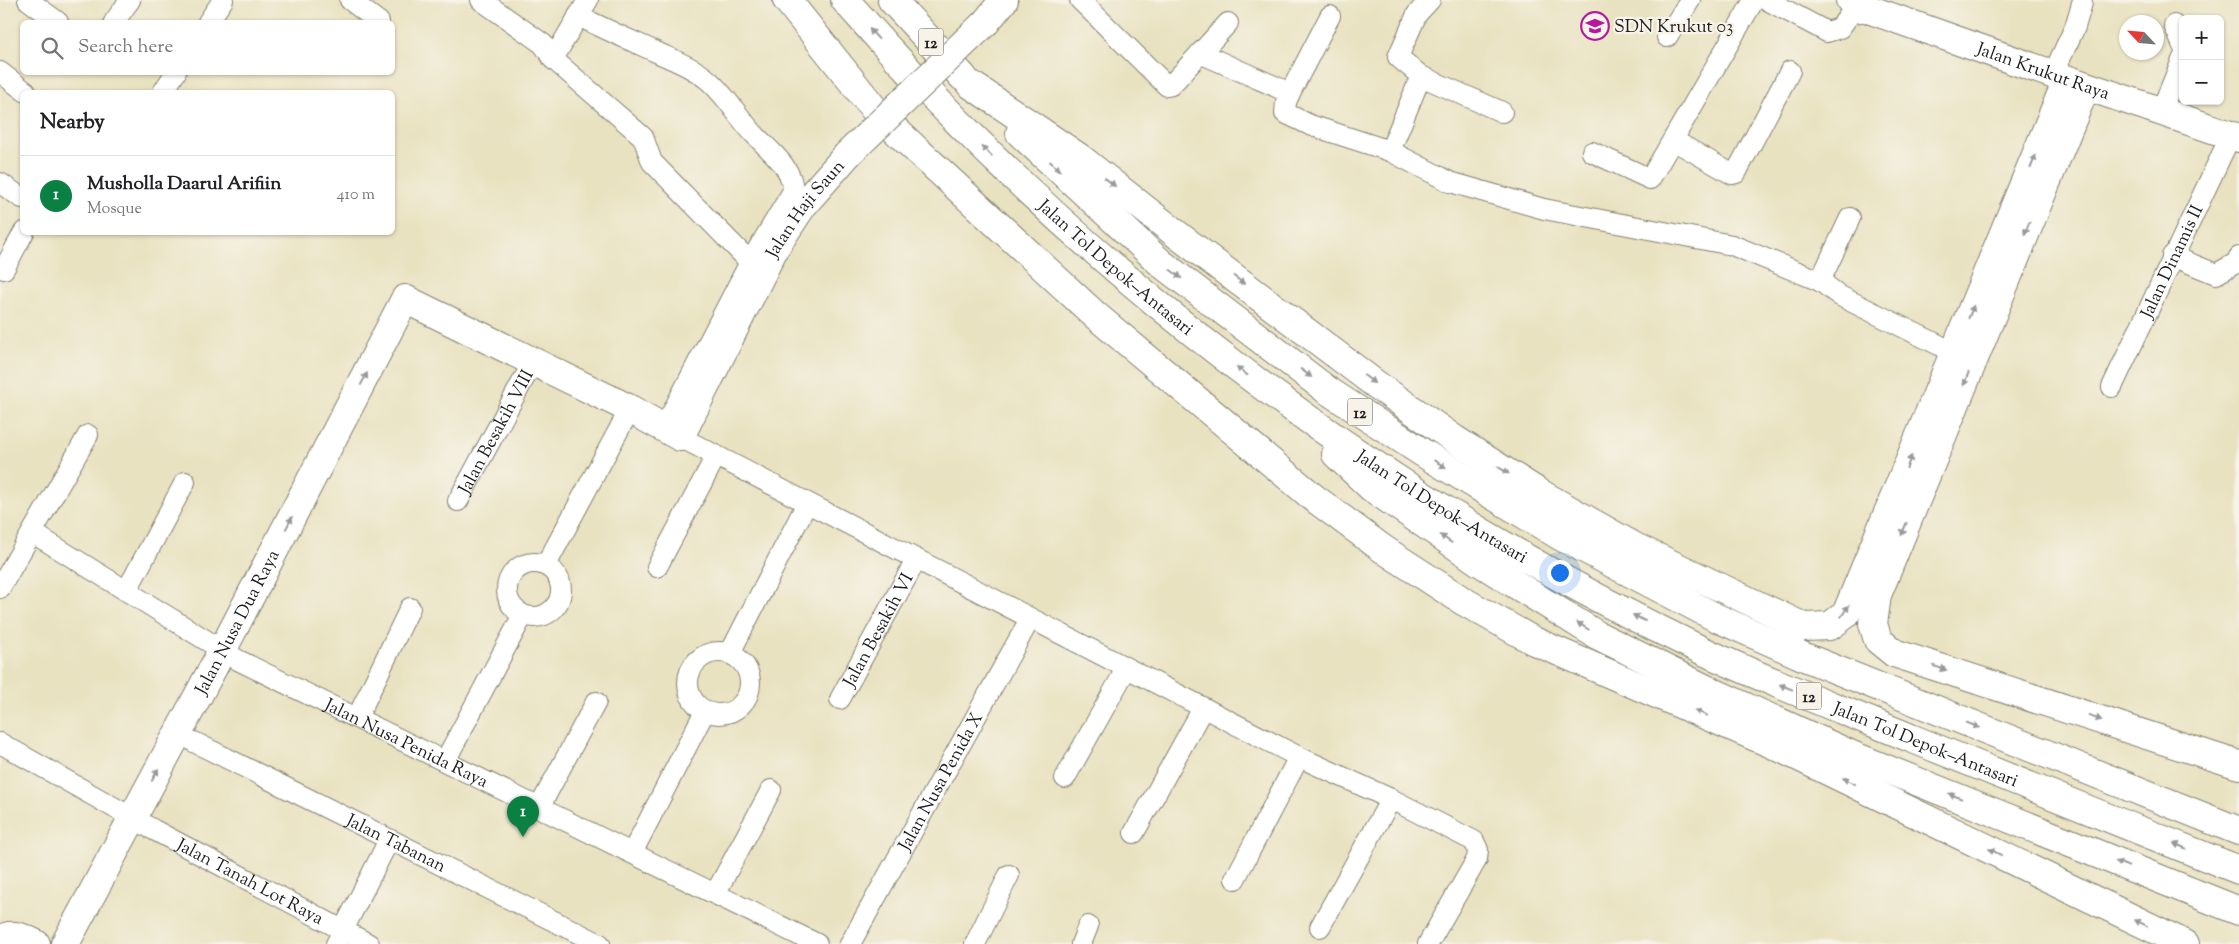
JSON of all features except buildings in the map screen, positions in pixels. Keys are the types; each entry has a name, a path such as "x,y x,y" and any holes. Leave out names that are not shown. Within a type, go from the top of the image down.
{"main road":[{"path":"787,0 879,115 1088,309 1314,498 1383,549 1462,602 1534,641 1774,745 2185,944"},
{"name":"Jalan Tol Depok–Antasari","path":"845,0 889,51 1009,173 1134,286 1264,389 1411,489 1548,571 1698,649 1782,686 2232,867"},
{"name":"Jalan Tol Depok–Antasari","path":"892,0 970,84 1035,148 1162,264 1327,390 1423,454 1560,536 1716,617 1879,688 2239,830"},
{"name":"Jalan Haji Saun","path":"672,432 774,249 803,205 848,154 986,22 1004,0"},
{"name":"Jalan Krukut Raya","path":"1861,5 2235,136"},
{"path":"970,84 1080,158 1179,236 1374,383 1454,439 1536,491 1636,547 1804,627 1830,626 1846,614 2066,76"},
{"path":"2066,76 1877,595 1873,624 1878,640 1894,653 2239,765"},
{"name":"Jalan Nusa Dua Raya","path":"84,944 140,822 230,656 414,302 533,362"},
{"path":"533,362 630,409 672,432"},
{"path":"1264,389 1372,488 1478,561 1597,635 1704,688 1854,756 2227,906"},
{"name":"Jalan Nusa Dua Raya","path":"64,944 140,822 194,742 230,656"},
{"path":"2050,754 2239,811"},
{"path":"0,940 5,936 18,936 36,944"}],"street":[{"path":"28,0 55,20"},
{"path":"115,20 130,0"},
{"path":"209,20 223,0"},
{"path":"350,0 376,20"},
{"path":"481,0 543,44 553,59 643,138 652,162 750,262"},
{"path":"1080,0 1167,86 1171,86 1228,23"},
{"path":"1430,0 1417,14 1398,57 1421,76 1502,112"},
{"path":"1667,37 1690,0"},
{"path":"1592,152 1650,179 1754,0"},
{"path":"1767,0 1827,32 1840,28 1850,14 1861,5"},
{"path":"2066,76 2075,27 2082,3"},
{"path":"553,59 583,8 704,77 714,86 750,130 790,174 793,191 750,262 672,432 1126,669 1299,757 1391,799 1474,841 1478,850 1476,859 1428,944"},
{"path":"1330,16 1286,102 1285,113 1310,125 1390,151 1450,182 1544,209 1732,245 1820,281 1840,296 1939,345"},
{"path":"2174,25 2179,37"},
{"path":"1200,53 1290,94"},
{"path":"2161,111 2182,60"},
{"path":"1673,140 1732,174 1736,173 1790,71"},
{"path":"0,72 23,90"},
{"path":"164,90 174,75"},
{"path":"1390,151 1421,76"},
{"name":"Jalan Dinamis II","path":"2112,387 2172,256 2235,136"},
{"path":"0,183 20,197"},
{"path":"1820,281 1850,218"},
{"path":"4,269 22,235"},
{"path":"2172,256 2216,274 2236,263 2239,257"},
{"name":"Jalan Besakih VIII","path":"458,501 533,362"},
{"path":"546,565 630,409"},
{"path":"0,588 88,435"},
{"path":"657,567 716,456"},
{"path":"127,590 185,482"},
{"path":"730,653 807,503"},
{"name":"Jalan Nusa Penida Raya","path":"33,533 230,656 818,944"},
{"name":"Jalan Besakih VI","path":"840,699 916,560"},
{"path":"537,562 546,565 558,577 561,593 558,601 554,608 540,617 523,616 509,602 506,593 507,583 511,574 518,567 527,563 537,562"},
{"path":"357,718 410,608"},
{"path":"445,762 523,616"},
{"name":"Jalan Nusa Penida X","path":"850,944 1030,619"},
{"path":"712,653 730,653 740,659 747,668 750,690 745,701 737,708 726,713 715,714 705,711 697,705 688,689 691,670 703,656 712,653"},
{"path":"1065,778 1126,669"},
{"path":"539,808 596,702"},
{"path":"1134,833 1203,708"},
{"path":"632,853 705,711"},
{"name":"Jalan Tabanan","path":"194,742 600,944"},
{"name":"Jalan Tanah Lot Raya","path":"0,743 340,937 369,944"},
{"path":"1235,878 1299,757"},
{"path":"715,894 771,790"},
{"path":"1320,927 1391,799"},
{"path":"340,937 388,840"},
{"path":"975,944 1009,875"}],"place":[{"name":"SDN Krukut 03","path":"1595,26"},
{"name":"Musholla Daarul Arifiin","path":"523,837"}]}
